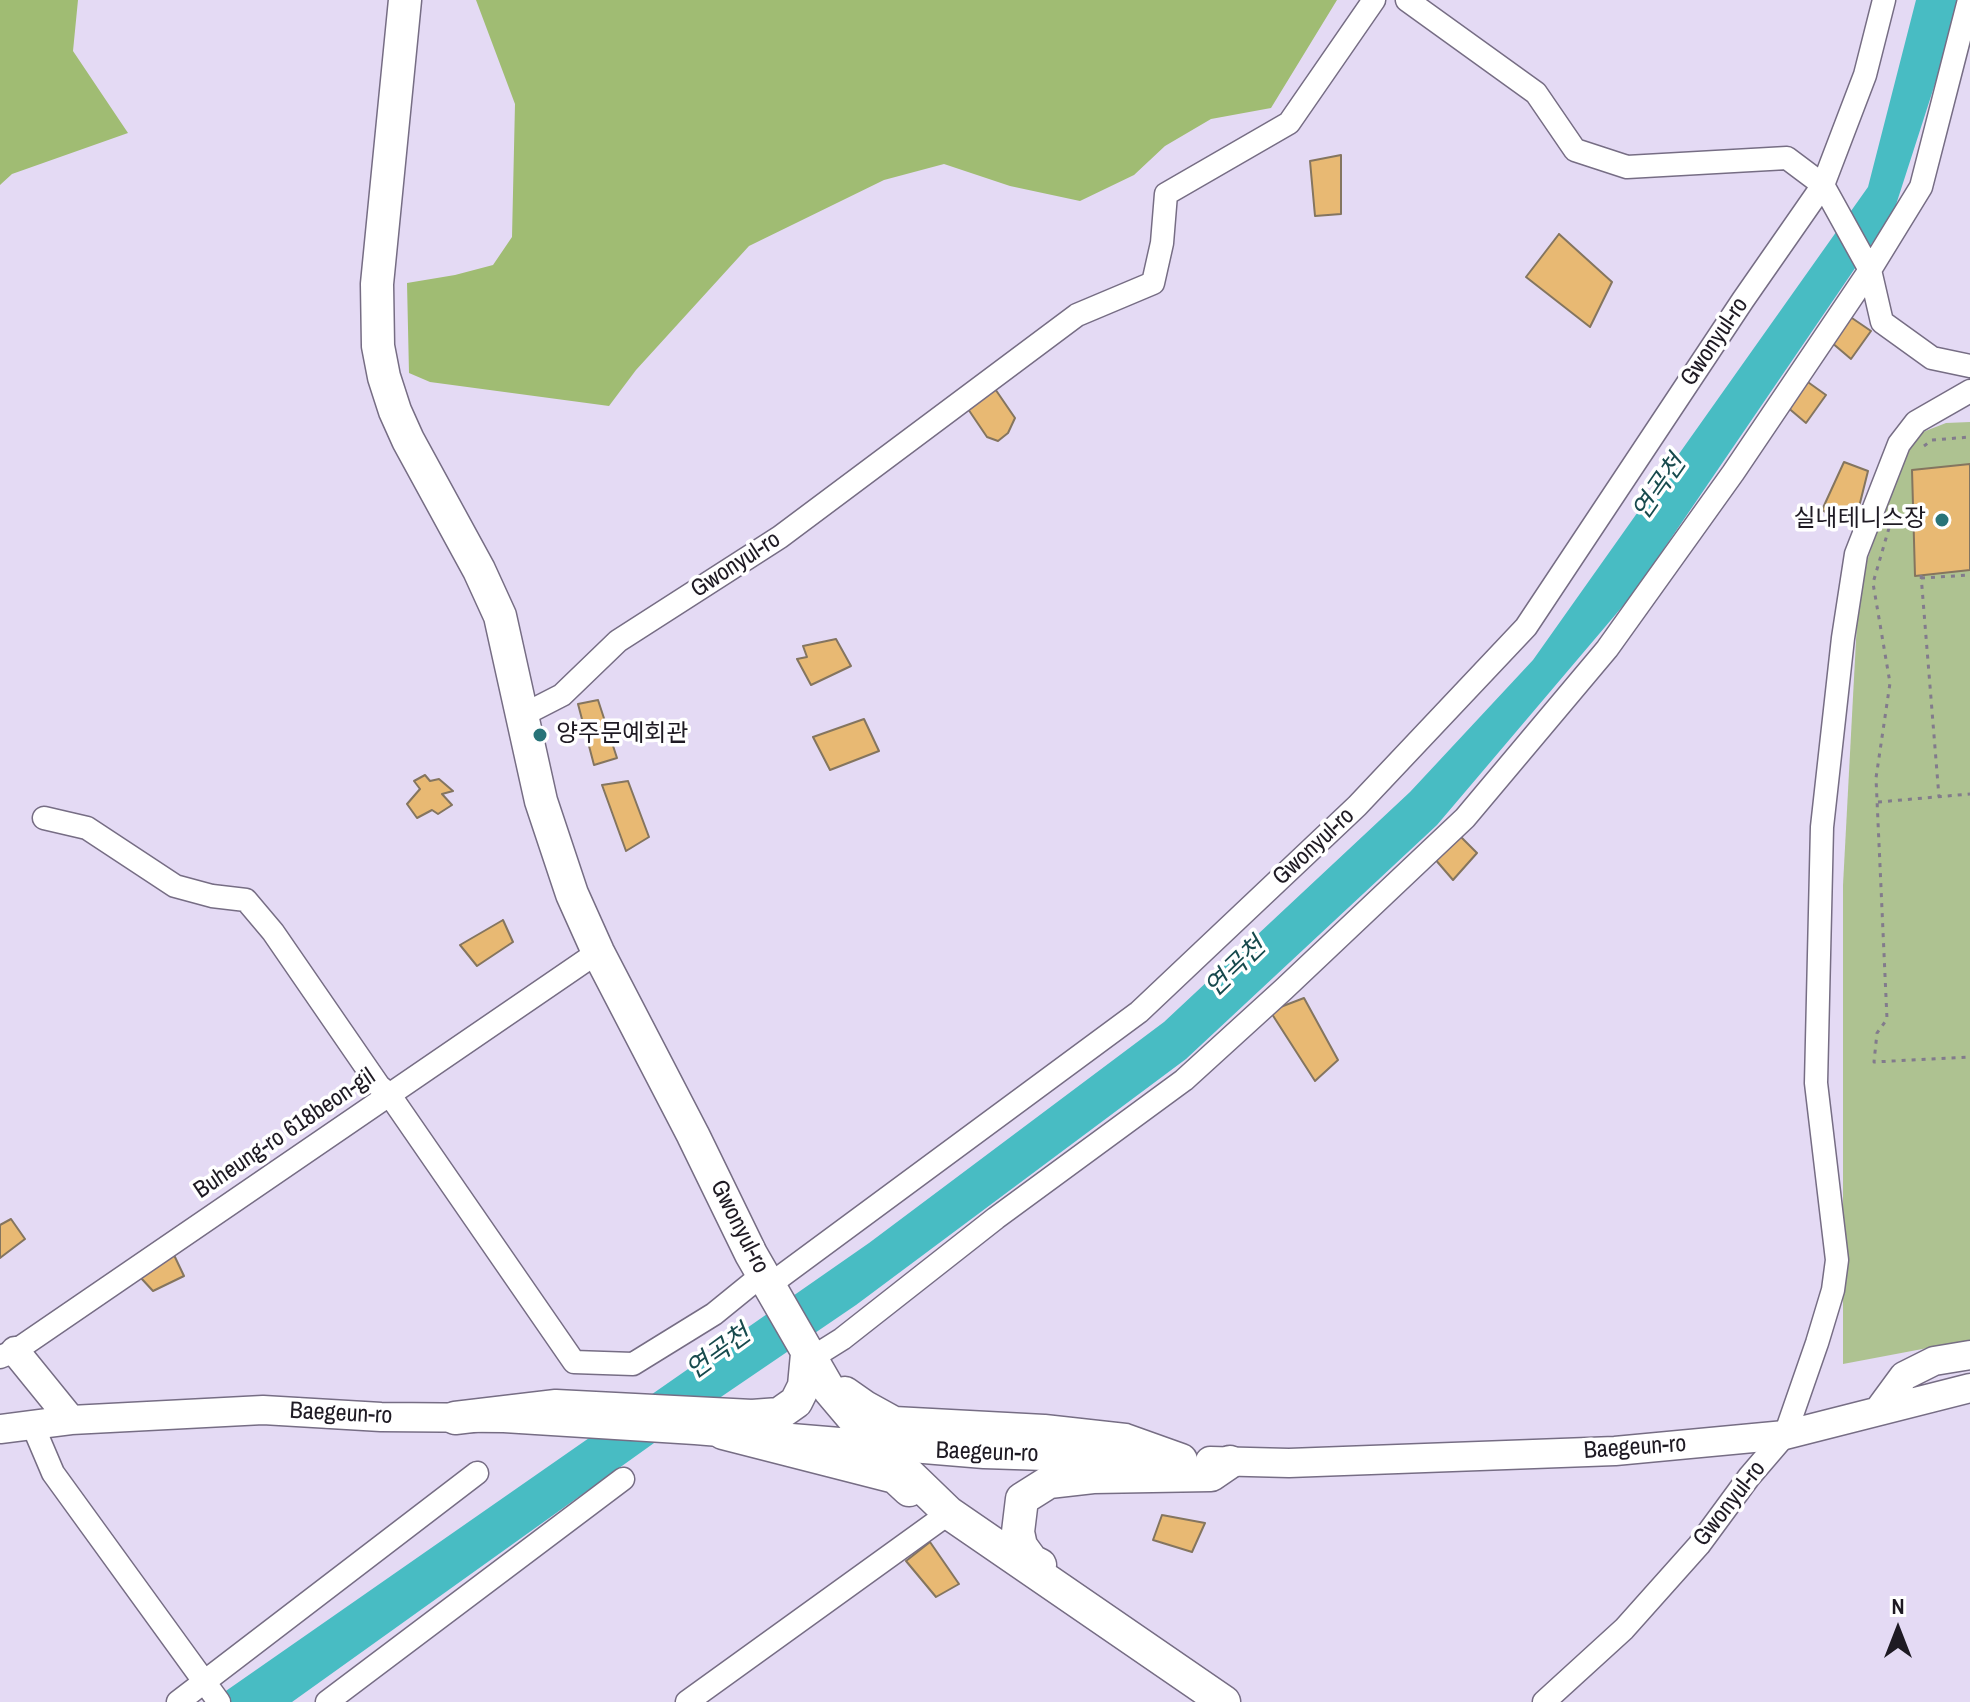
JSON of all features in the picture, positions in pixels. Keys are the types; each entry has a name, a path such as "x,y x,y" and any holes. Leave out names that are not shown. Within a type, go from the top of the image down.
{"main road":[{"name":"Gwonyul-ro","path":"405,0 377,284 378,346 384,377 395,411 500,616 541,801 559,856 598,952 765,1281"},
{"path":"765,1281 830,1391 945,1515"},
{"path":"713,1425 752,1416 779,1414 793,1404 804,1386 810,1359"},
{"path":"810,1359 865,1407 894,1423 1044,1431 1125,1440 1181,1460"},
{"path":"455,1418 555,1414 713,1425 895,1477 945,1515 1048,1580 1224,1702"},
{"path":"1134,1638 1065,1580 1032,1561 1021,1546 1018,1532 1022,1499 1049,1482 1093,1477 1211,1475 1230,1462"}],"street":[{"name":"Gwonyul-ro","path":"523,715 562,695 618,641 780,537 1077,315 1153,283 1162,243 1166,194 1289,123 1374,0"},
{"path":"1407,0 1536,93 1575,150 1627,167 1787,158 1823,185 1870,270 1882,322 1932,358 1970,366"},
{"name":"Gwonyul-ro","path":"765,1281 1139,1012 1357,806 1526,627 1734,313 1823,185 1865,75 1884,0"},
{"path":"810,1359 842,1339 996,1218 1184,1080 1465,818 1607,649 1733,473 1870,270 1921,187 1969,0"},
{"name":"Gwonyul-ro","path":"1544,1702 1624,1629 1699,1545 1749,1477 1785,1435 1833,1290 1837,1260 1816,1083 1822,827 1843,638 1856,554 1899,444 1916,422 1970,391"},
{"path":"44,818 87,828 175,886 212,896 246,900 273,932 379,1086 389,1094 574,1362 633,1364 765,1281"},
{"name":"Buheung-ro 618beon-gil","path":"7,1354 598,952"},
{"path":"7,1354 71,1420"},
{"path":"1879,1410 1904,1376 1934,1361 1970,1355"},
{"name":"Baegeun-ro","path":"713,1425 881,1447 984,1454 1304,1463 1615,1451 1785,1435 1970,1388"},
{"name":"Baegeun-ro","path":"0,1429 71,1420 263,1410 455,1418"},
{"path":"33,1426 53,1473 219,1702"},
{"path":"178,1702 477,1473"},
{"path":"327,1702 623,1479"},
{"path":"687,1702 945,1515"}],"path":[{"path":"1922,448 1932,440 1970,437"},
{"path":"1890,527 1873,583 1890,683 1876,778 1887,1019 1877,1033 1874,1062 1970,1057"},
{"path":"1939,797 1921,577 1970,575"},
{"path":"1877,802 1970,794"}],"shaded area":[{"path":"0,0 78,0 73,51 128,133 12,174 0,185"},
{"path":"476,0 1337,0 1271,108 1211,119 1165,146 1134,175 1080,201 1010,186 944,164 884,180 749,246 636,370 609,406 430,382 409,373 407,283 493,265 512,237 515,104"},
{"path":"1970,422 1970,1340 1843,1364 1843,885 1859,584 1910,437 1946,423"}],"water":[{"name":"연곡천","path":"1916,0 1962,0 1894,211 1633,594 1437,825 1186,1059 856,1305 668,1433 292,1702 210,1702 869,1243 1164,1022 1410,792 1533,660 1868,187"}],"building":[{"path":"1341,155 1341,214 1315,216 1310,161"},
{"path":"1559,234 1612,282 1590,327 1526,277"},
{"path":"1849,316 1871,331 1851,359 1831,342"},
{"path":"1805,380 1826,395 1806,423 1786,406"},
{"path":"991,383 1015,418 1008,433 998,441 987,437 966,406"},
{"path":"1844,462 1868,471 1854,527 1822,510"},
{"name":"실내테니스장","path":"1970,464 1970,570 1915,576 1912,470"},
{"path":"836,639 851,666 811,685 797,659 807,657 803,646"},
{"path":"598,700 617,758 594,765 578,704"},
{"path":"864,719 879,751 830,770 813,737"},
{"path":"425,775 430,781 439,779 453,791 442,794 452,805 438,814 432,810 417,818 407,804 420,789 414,781"},
{"path":"628,781 649,837 626,851 602,785"},
{"path":"1459,835 1477,853 1453,880 1434,858"},
{"path":"503,920 513,942 477,966 460,945"},
{"path":"1304,998 1338,1060 1315,1081 1270,1011"},
{"path":"11,1219 25,1239 0,1258 0,1225"},
{"path":"174,1255 184,1276 153,1291 141,1278"},
{"path":"1162,1515 1205,1523 1192,1552 1153,1540"},
{"path":"930,1542 959,1584 936,1597 906,1561"}],"place":[{"name":"실내테니스장","path":"1942,520"},
{"name":"양주문예회관","path":"540,735"}]}
